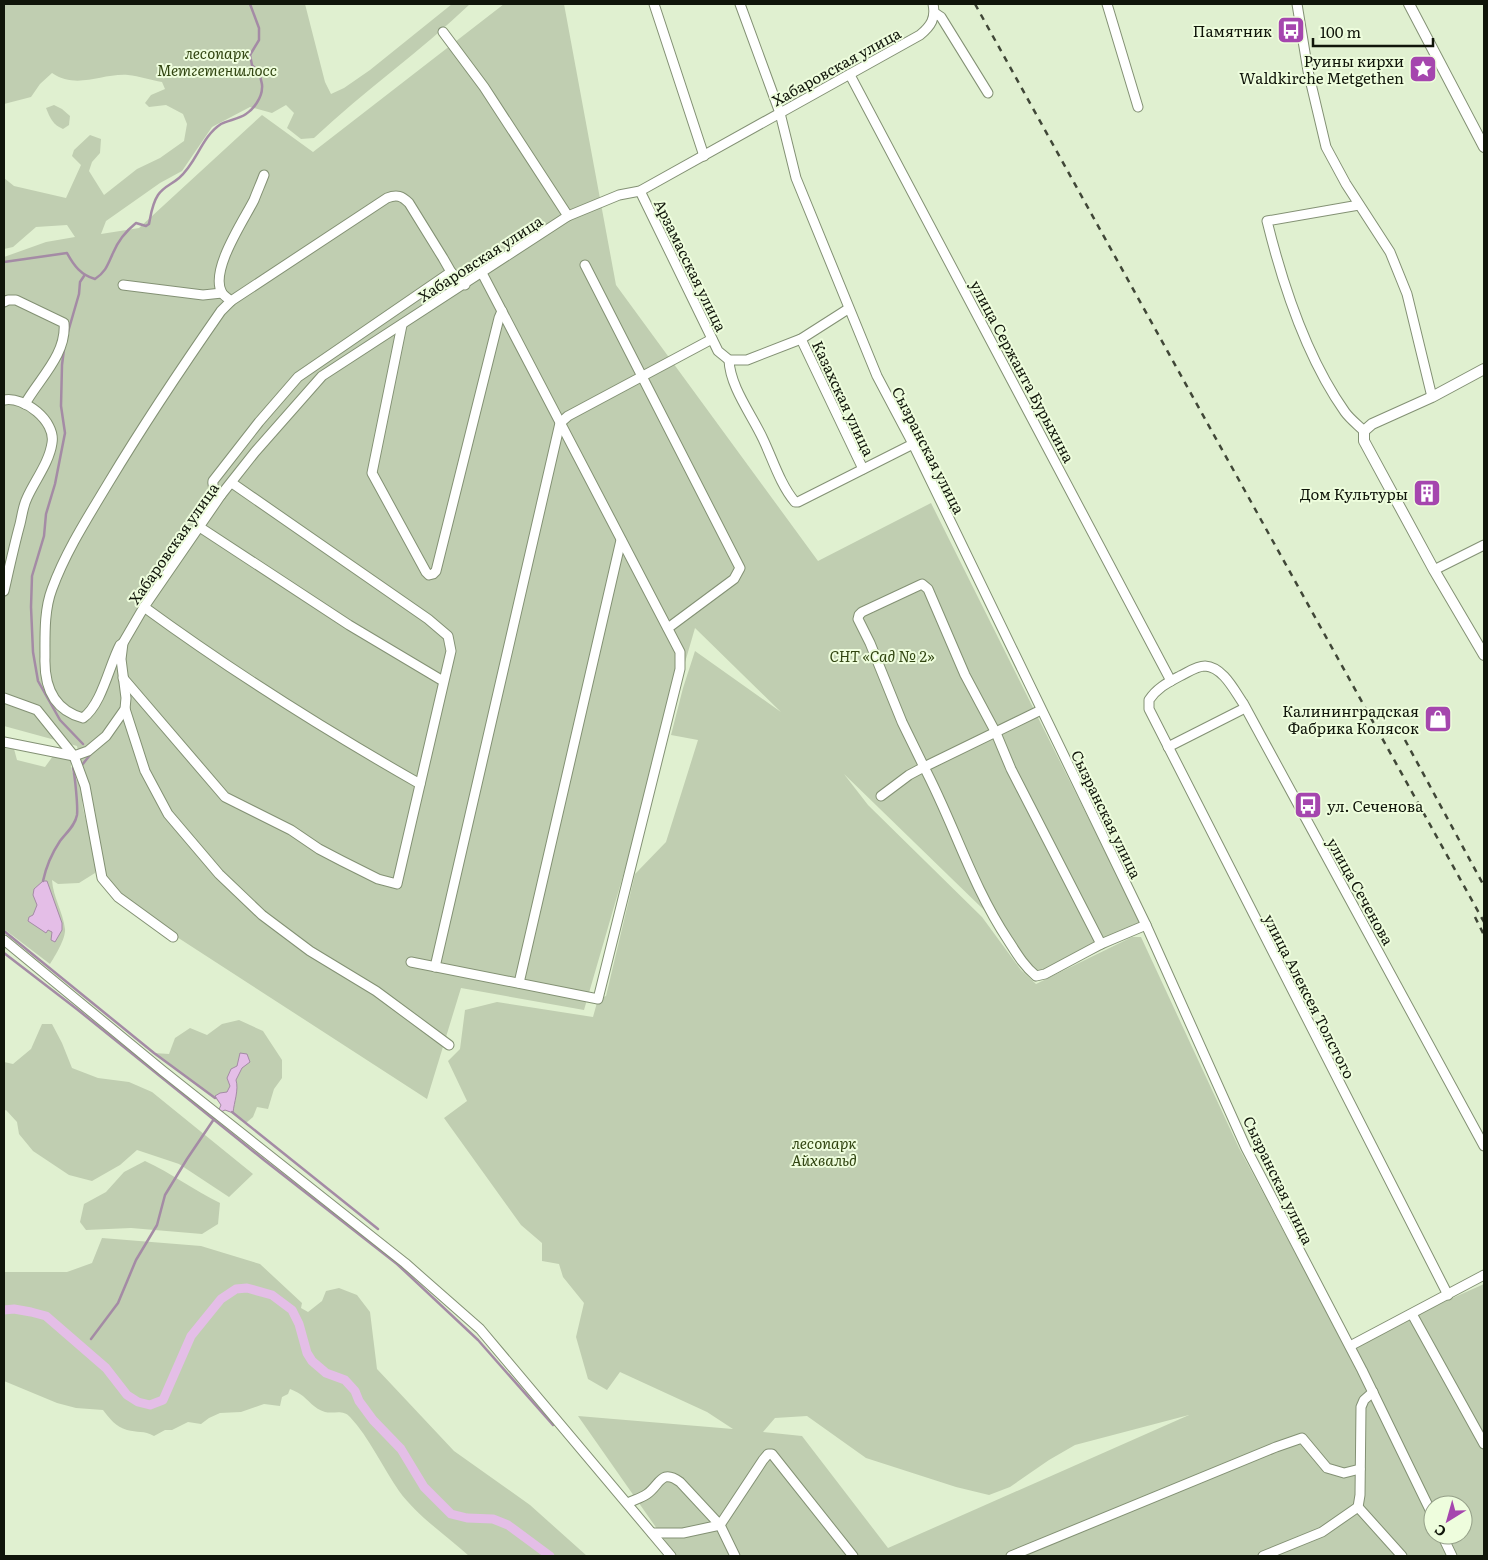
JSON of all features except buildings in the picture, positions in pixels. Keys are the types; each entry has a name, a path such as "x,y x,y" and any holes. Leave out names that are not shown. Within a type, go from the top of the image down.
{"main road":[{"path":"1409,4 1484,147"},
{"path":"1484,368 1432,397 1372,424 1364,431 1364,440 1434,570 1484,655"}],"street":[{"path":"654,4 704,156"},
{"name":"Сызранская улица","path":"740,4 780,114 796,178 848,310 877,376 913,444 1146,925 1246,1148 1350,1346 1423,1495"},
{"path":"1107,4 1138,107"},
{"path":"1297,4 1308,71 1326,147 1359,205 1390,252 1407,294 1432,397"},
{"path":"934,8 988,93"},
{"name":"Хабаровская улица","path":"231,301 221,311 152,412 118,466 76,537 51,591 46,622 44,668 47,687 57,704 72,715 83,718 88,714 96,702 120,645 221,495 255,452 322,376 482,274 568,216 618,195 640,191 920,35 928,29 933,21 934,8"},
{"path":"443,32 484,87 568,216"},
{"name":"улица Сержанта Бурыхина","path":"850,74 1171,681"},
{"path":"264,175 254,199 233,236 224,260 220,282 222,293 231,301 395,195 402,196 409,203 451,272 465,284"},
{"name":"Арзамасская улица","path":"640,191 718,351 729,360"},
{"path":"1359,205 1267,221 1280,273 1306,340 1331,390 1346,414 1364,431"},
{"path":"585,266 740,568 734,579 668,628"},
{"path":"221,495 212,486 213,481 259,422 298,377 451,272"},
{"path":"411,962 598,999 680,669 680,652 668,628 482,274"},
{"path":"123,285 203,295 222,293"},
{"path":"4,302 16,300 64,323 65,328 59,352 25,404"},
{"path":"848,310 801,339 747,360 729,360 729,369 744,404 762,437 786,492 795,502 798,502 913,444"},
{"path":"402,325 372,473 426,572 430,575 436,571 498,318 502,311"},
{"path":"435,967 560,423 568,416 712,339"},
{"name":"Казахская улица","path":"801,339 863,469"},
{"path":"4,400 10,399 25,404 47,421 52,429 53,442 44,467 26,500 4,592"},
{"path":"122,678 225,796 291,830 319,849 378,879 398,884 450,651 448,636 420,613 232,483"},
{"path":"200,528 349,625 443,681"},
{"path":"519,983 621,540"},
{"path":"1434,570 1484,545"},
{"path":"1101,944 965,675 928,589 924,585 917,586 862,612 858,619 870,643 902,722 938,795 970,870 997,924 1025,966 1036,976 1045,974 1101,944 1146,925"},
{"path":"144,607 281,701 420,784"},
{"path":"123,643 121,659 126,698 125,709 145,771 168,814 219,874 269,920 310,951 376,991 449,1045"},
{"name":"улица Сеченова","path":"1150,709 1149,700 1157,689 1195,668 1204,666 1215,669 1229,682 1484,1146"},
{"path":"4,698 37,710 74,756 85,786 102,878 118,897 173,937"},
{"path":"1168,747 1245,708"},
{"path":"4,742 74,756 88,751 106,736 125,709"},
{"name":"улица Алексея Толстого","path":"1150,709 1448,1295"},
{"path":"881,796 909,775 1041,710"},
{"path":"4,940 163,1071 405,1263 480,1329 672,1556"},
{"path":"1350,1346 1484,1275"},
{"path":"1412,1314 1484,1444"},
{"path":"1262,1556 1322,1532 1358,1507 1360,1495 1362,1407 1364,1400 1373,1392"},
{"path":"1011,1556 1302,1438 1327,1468 1344,1473 1360,1469"},
{"path":"652,1533 683,1533 720,1525 763,1460 768,1454 772,1454 852,1556"},
{"path":"628,1503 646,1495 660,1479 667,1476 674,1478 720,1525 735,1556"},
{"path":"1358,1507 1402,1556"}],"green space":[{"path":"4,4 305,4 325,82 331,94 344,88 370,70 452,4 470,4 314,138 301,139 287,128 294,113 286,105 272,113 250,107 212,127 182,171 160,183 106,221 101,234 139,228 262,115 313,152 504,4 564,4 616,285 818,561 931,503 1144,930 1035,982 984,910 844,774 868,805 982,917 1021,970 1036,984 1132,937 1141,937 1239,1148 1345,1346 1484,1284 1484,1556 676,1556 578,1416 733,1429 707,1412 620,1372 607,1390 588,1379 576,1337 584,1303 563,1277 559,1264 542,1261 542,1243 521,1225 444,1118 467,1101 448,1061 460,1049 465,1010 497,1002 593,1017 598,999 606,996 635,874 666,842 698,740 671,735 695,651 781,712 695,628 584,1010 461,988 427,1099 109,893 77,746 4,726 4,257 46,242 75,237 67,225 36,227 13,247 4,249 4,178 14,186 66,198 81,165 72,156 74,150 90,135 101,139 100,153 92,162 89,171 104,195 137,169 160,158 184,141 187,124 183,114 166,105 149,107 145,103 151,95 165,89 162,82 136,76 118,75 80,81 61,78 52,73 40,84 31,97 4,104","holes":["1189,1415 888,1548 802,1436 763,1432 775,1418 807,1416 866,1458 956,1487 989,1495 1010,1487 1049,1460 1075,1445"]},
{"path":"54,105 70,116 69,125 63,129 52,121 46,108"},
{"path":"4,748 14,749 17,760 45,767 53,756 71,759 72,772 82,790 83,808 95,857 95,873 79,883 58,884 52,880 65,933 50,964 4,929"},
{"path":"239,1020 263,1031 282,1060 282,1078 274,1089 268,1109 257,1107 253,1117 246,1123 233,1113 225,1110 218,1114 221,1105 215,1098 154,1053 169,1054 175,1038 190,1028 207,1035 222,1024"},
{"path":"42,1024 52,1024 72,1068 98,1078 129,1082 152,1092 253,1174 229,1197 179,1164 137,1150 120,1165 92,1181 69,1175 33,1151 19,1134 17,1122 6,1110 4,1111 4,1062 13,1064 31,1049"},
{"path":"145,1161 220,1203 218,1224 202,1234 131,1228 86,1230 80,1222 84,1204 106,1192 124,1172"},
{"path":"102,1238 201,1246 260,1264 302,1303 301,1308 308,1312 322,1301 326,1291 339,1288 357,1295 370,1312 377,1369 454,1451 530,1505 587,1556 469,1556 423,1517 399,1491 376,1453 350,1417 341,1412 321,1411 300,1394 290,1389 288,1394 282,1397 280,1406 264,1404 241,1412 220,1413 201,1424 188,1422 154,1436 119,1427 103,1410 76,1408 57,1403 4,1381 4,1272 67,1272 92,1263"}],"shaded area":[{"path":"43,881 47,881 62,923 62,930 55,942 51,940 52,932 48,930 46,933 28,921 37,905 33,895 34,889"},
{"path":"240,1053 247,1054 250,1062 242,1068 236,1080 237,1092 233,1113 225,1110 217,1114 221,1105 215,1096 227,1092 230,1086 227,1078 231,1069 237,1066"}],"waterway":[{"path":"4,262 67,253 78,269 95,279 104,271 117,244 129,229 136,223 146,226 149,224 153,205 158,195 185,172 214,129 221,124 246,114 259,99 262,91 260,74 252,65 250,55 259,40 259,28 250,4"},
{"path":"68,332 79,294 80,282 84,276"},
{"path":"64,349 61,406 65,433 55,484 46,514 44,536 32,576 33,652 38,681 60,720 83,744"},
{"path":"82,765 90,755"},
{"path":"43,881 54,850 76,819 77,805 73,768"},
{"path":"4,931 154,1053 215,1098"},
{"path":"4,953 397,1264 478,1340 553,1425"},
{"path":"232,1112 378,1229"},
{"path":"91,1339 118,1303 136,1260 157,1225 165,1195 214,1119"},
{"path":"4,1310 14,1309 46,1316 106,1368 127,1395 138,1402 150,1405 163,1400 191,1336 221,1299 236,1289 247,1288 272,1295 292,1310 299,1324 307,1353 312,1361 326,1373 345,1380 355,1391 359,1401 373,1420 401,1449 424,1487 451,1514 467,1518 493,1519 508,1525 550,1556"}],"railway":[{"path":"975,4 1484,922"},
{"path":"1405,740 1484,886"},
{"path":"1475,917 1484,935"}],"place":[{"name":"Памятник","path":"1291,30"},
{"name":"Руины кирхи Waldkirche Metgethen","path":"1423,69"},
{"name":"Дом Культуры","path":"1427,493"},
{"name":"Калининградская Фабрика Колясок","path":"1438,719"},
{"name":"ул. Сеченова","path":"1308,805"}],"park label":[{"name":"лесопарк Метгетеншлосс","path":"217,60"},
{"name":"СНТ «Сад № 2»","path":"882,655"},
{"name":"лесопарк Айхвальд","path":"824,1150"}]}
